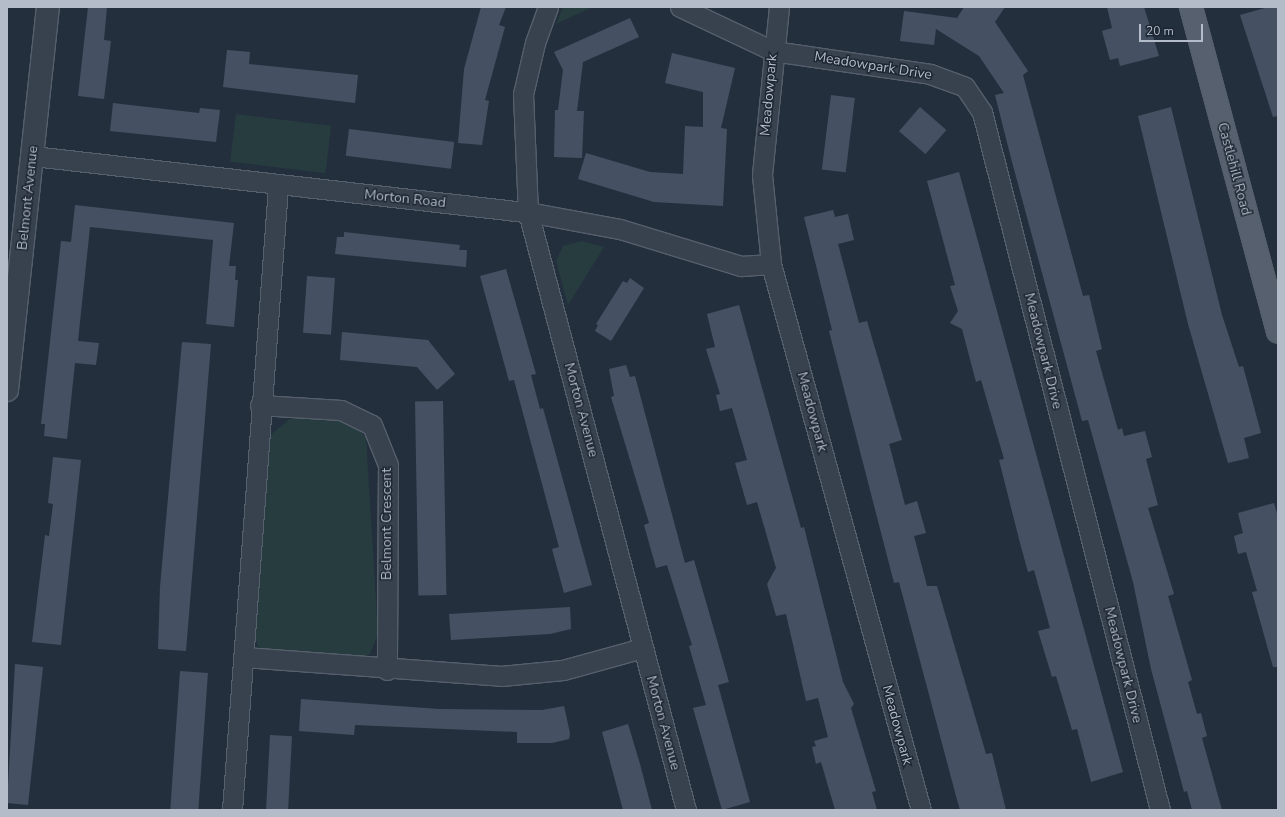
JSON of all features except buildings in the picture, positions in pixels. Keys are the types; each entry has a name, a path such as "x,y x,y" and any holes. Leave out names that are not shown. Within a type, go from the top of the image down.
{"main road":[{"name":"Castlehill Road","path":"1191,7 1278,332"}],"street":[{"name":"Belmont Avenue","path":"7,390 48,7"},
{"name":"Morton Avenue","path":"548,7 535,43 523,94 528,212 686,810"},
{"name":"Meadowpark Drive","path":"680,7 773,51 930,74 965,87 982,112 1160,810"},
{"name":"Meadowpark","path":"779,7 773,51 762,175 771,264 920,810"},
{"name":"Morton Road","path":"33,156 278,186 528,212 620,229 740,266 771,264"},
{"path":"232,810 244,657 260,405 278,186"},
{"name":"Belmont Crescent","path":"260,405 341,410 372,425 388,466 387,670"},
{"path":"244,657 387,670 501,676 563,670 644,648"}],"green space":[{"path":"563,7 593,7 556,24"},
{"path":"236,114 331,126 325,173 230,162"},
{"path":"582,241 604,247 568,305 556,261 563,246"},
{"path":"291,418 350,422 366,437 378,634 370,654 351,665 259,649 254,634 269,436"}]}
